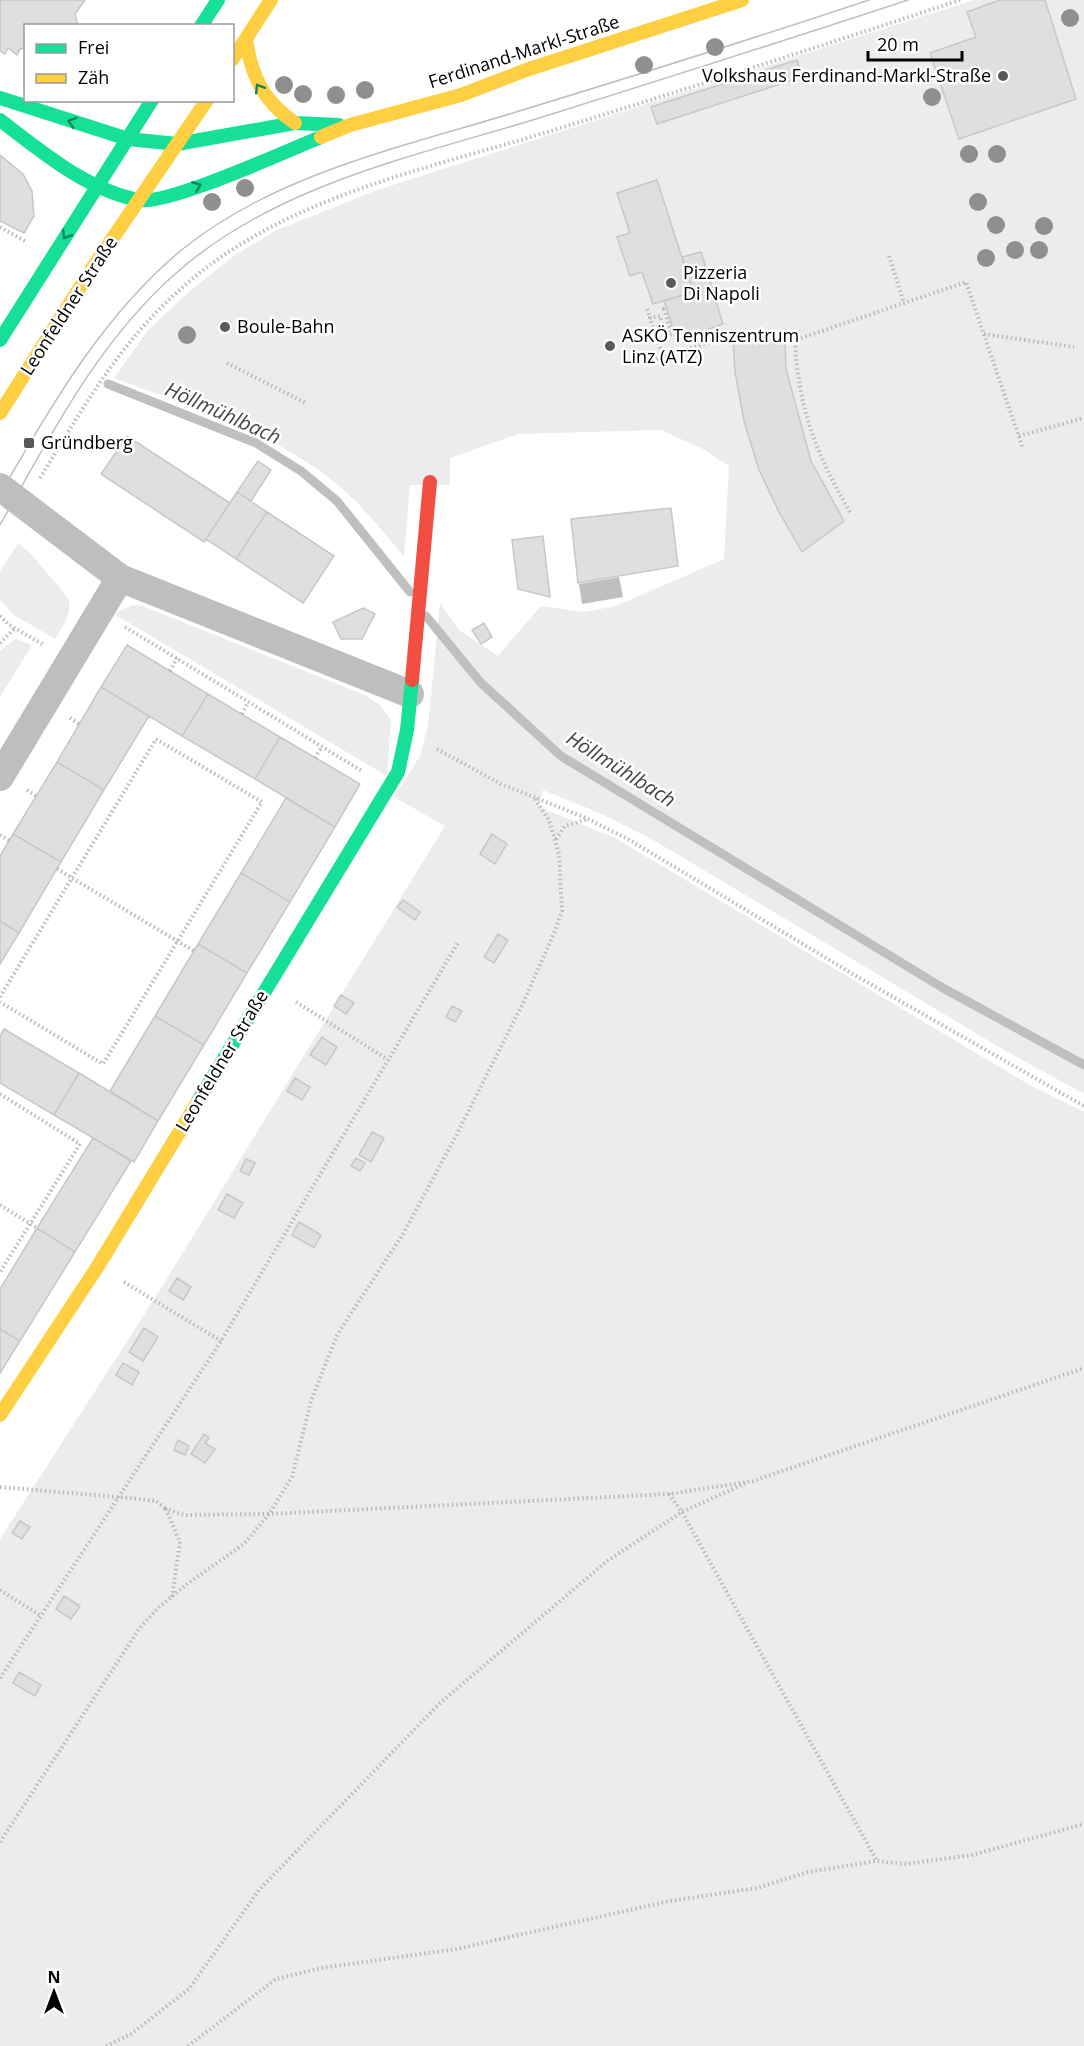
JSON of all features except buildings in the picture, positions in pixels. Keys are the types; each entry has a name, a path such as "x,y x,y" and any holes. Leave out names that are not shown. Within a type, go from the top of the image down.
{"street":[{"path":"202,24 218,0"},
{"path":"234,57 271,0"},
{"name":"Ferdinand-Markl-Straße","path":"140,200 162,198 190,189 350,125 460,94 536,66 742,0"},
{"path":"246,39 248,61 254,80 273,108 295,123"},
{"path":"0,98 128,139 177,144"},
{"path":"0,340 151,102"},
{"name":"Leonfeldner Straße","path":"0,413 91,270 206,102"},
{"path":"0,120 53,160 98,186 140,200"},
{"name":"Ferdinand-Markl-Straße","path":"177,144 295,123 350,125"},
{"name":"Leonfeldner Straße","path":"0,1415 98,1266 389,788 404,752 407,730 430,482"},
{"path":"0,487 120,578 410,694"},
{"path":"0,777 120,578"}],"path":[{"path":"40,478 106,370 156,310 198,274 264,232 303,212 398,178 751,69 960,0"},
{"path":"0,227 15,235"},
{"path":"889,256 904,303"},
{"path":"795,340 966,282 1023,449"},
{"path":"647,309 663,357"},
{"path":"650,318 660,316 666,336 672,334 664,309 667,309"},
{"path":"656,359 729,336 787,333 795,340 802,406 825,469 850,512"},
{"path":"984,334 1074,347"},
{"path":"227,363 306,404"},
{"path":"1019,436 1084,418"},
{"path":"0,616 15,628 70,660"},
{"path":"123,626 389,788"},
{"path":"0,643 15,628"},
{"path":"170,671 177,658"},
{"path":"242,714 248,702"},
{"path":"407,730 475,772 535,799 589,819 628,838 851,973 1084,1106"},
{"path":"0,997 156,739 261,802 104,1064 0,1002"},
{"path":"315,758 322,747"},
{"path":"0,1842 139,1629 171,1597 244,1544 269,1514 292,1477 311,1401 337,1335 403,1234 524,1001 555,931 562,911 559,854 549,820 535,799"},
{"path":"555,840 558,832 565,826 589,819"},
{"path":"0,835 10,841"},
{"path":"57,869 194,951"},
{"path":"0,1678 220,1341 459,941"},
{"path":"268,985 387,1059"},
{"path":"0,1094 80,1144 0,1272"},
{"path":"0,1205 37,1228"},
{"path":"98,1266 220,1341"},
{"path":"106,2046 131,2034 189,1989 259,1890 440,1703 607,1560 682,1512 753,1481 1084,1368"},
{"path":"0,1487 156,1501 166,1509 184,1515 269,1514 669,1494 753,1481"},
{"path":"669,1494 682,1512 877,1861"},
{"path":"166,1509 180,1542 171,1597"},
{"path":"0,1590 42,1616"},
{"path":"188,2046 276,1979 321,1968 456,1949 670,1901 757,1888 808,1872 877,1861 906,1864 972,1855 1084,1824"}],"shaded area":[{"path":"974,0 1084,0 1084,1094 999,1047 655,841 602,814 543,790 539,807 615,838 1028,1084 1084,1112 1084,2046 0,2046 0,1539 160,1290 445,826 394,797 420,756 428,725 440,603 459,630 498,656 541,606 583,612 616,606 724,559 729,466 703,449 661,430 518,434 450,458 450,485 410,485 404,557 347,493 301,459 276,444 223,419 114,378 148,330 190,291 235,255 277,230 380,189"},
{"path":"18,543 32,555 68,598 68,614 55,639 14,615 0,600 0,571"},
{"path":"619,577 623,597 582,604 579,584"},
{"path":"132,605 143,606 365,695 380,705 391,720 387,776 114,614"},
{"path":"15,639 32,645 0,697 0,651"}],"waterway":[{"name":"Höllmühlbach","path":"108,384 256,443 301,471 337,501 410,592"},
{"name":"Höllmühlbach","path":"426,616 481,683 561,756 943,988 1084,1065"}],"tram line":[{"path":"0,494 60,394 104,331 155,274 184,248 221,222 260,200 343,165 649,71 869,0"},
{"path":"0,525 57,424 122,329 175,274 214,243 256,218 346,177 908,0"}],"traffic: fast":[{"path":"202,24 218,0"},
{"path":"0,98 128,139 177,144 295,123 339,125"},
{"path":"0,340 151,102"},
{"path":"0,120 65,168 101,188 139,200 154,199 201,186 321,137"},
{"path":"197,1103 398,772 407,730 412,680"}],"traffic: slow":[{"path":"234,57 271,0"},
{"path":"321,137 350,125 461,95 526,70 742,0"},
{"path":"246,39 251,65 261,87 275,106 295,123"},
{"path":"0,413 91,270 206,102"},
{"path":"0,1415 98,1266 197,1103"}],"traffic: jam":[{"path":"412,680 430,482"}],"place":[{"name":"Volkshaus Ferdinand-Markl-Straße","path":"1003,76"},
{"name":"Pizzeria Di Napoli","path":"671,283"},
{"name":"Boule-Bahn","path":"225,327"},
{"name":"ASKÖ Tenniszentrum Linz (ATZ)","path":"610,346"},
{"name":"Gründberg","path":"29,443"}]}
